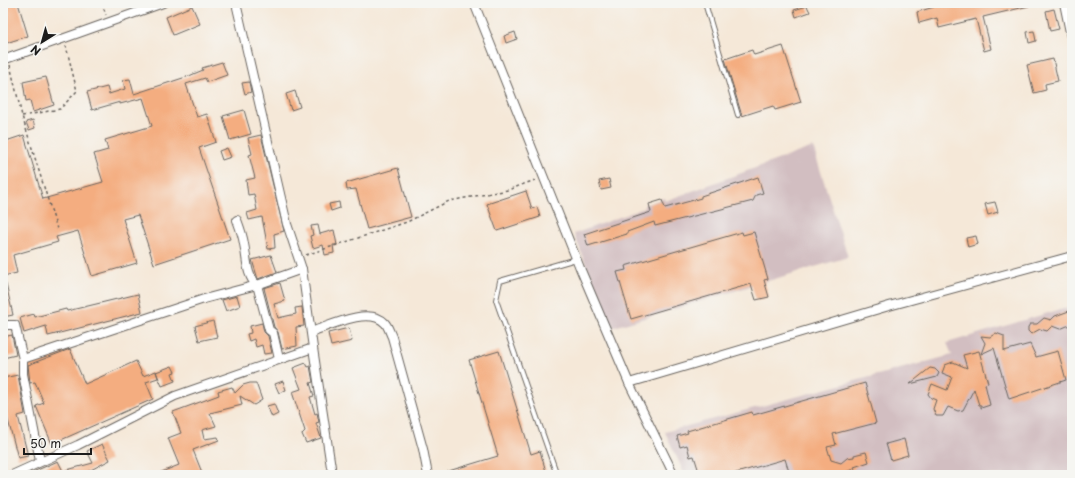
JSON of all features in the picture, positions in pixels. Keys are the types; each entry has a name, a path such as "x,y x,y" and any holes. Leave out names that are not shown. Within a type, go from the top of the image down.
{"street":[{"path":"6,59 163,3"},
{"path":"236,3 287,224 300,257 331,467"},
{"path":"474,3 576,260 629,383 674,475"},
{"path":"1064,3 1072,42"},
{"path":"237,220 242,234 252,282 257,285 269,330 273,333 279,359"},
{"path":"629,383 882,308 1072,256"},
{"path":"23,359 204,299 257,285 302,269"},
{"path":"311,332 350,318 371,315 385,322 392,337 423,449 428,475"},
{"path":"3,325 15,325 23,359 23,374 40,461"},
{"path":"12,475 78,445 175,396 313,348"}],"lane":[{"path":"705,3 738,115"},
{"path":"557,475 496,300 500,281 576,260"}],"path":[{"path":"102,3 108,22"},
{"path":"22,116 60,109 77,92 64,38"},
{"path":"6,59 57,229"},
{"path":"300,257 407,222 449,201 508,190 542,177"}],"shaded area":[{"path":"813,147 848,257 611,328 574,234 644,208 644,205 664,198 665,201"},
{"path":"1072,306 1072,475 685,475 665,432 952,355 947,343"}],"building":[{"path":"3,3 18,3 28,36 3,44"},
{"path":"933,3 1029,3 1029,6 983,17 991,49 984,51 976,19 939,28 937,18 919,23 917,12 934,7"},
{"path":"192,6 200,24 173,35 166,17"},
{"path":"807,6 810,12 796,17 794,10"},
{"path":"1054,9 1059,29 1050,31 1046,11"},
{"path":"1034,31 1036,41 1029,43 1027,32"},
{"path":"515,32 517,39 506,43 504,36"},
{"path":"783,46 801,102 775,110 773,106 742,116 725,59 752,50 754,55"},
{"path":"1053,59 1058,81 1045,84 1046,90 1034,93 1027,65"},
{"path":"222,62 227,75 207,82 205,78 186,84 197,117 207,114 216,142 199,148 230,239 154,264 138,215 123,219 137,263 92,276 78,231 56,237 58,242 13,255 17,273 3,276 3,142 24,135 43,199 103,182 94,154 108,150 105,140 152,126 143,98 120,104 120,102 92,110 87,92 107,87 109,94 125,89 123,80 130,79 134,94 189,76 203,70 202,68"},
{"path":"46,77 54,105 33,112 30,100 26,101 23,82"},
{"path":"249,82 251,92 245,94 242,83"},
{"path":"295,91 300,107 291,110 286,94"},
{"path":"244,110 251,134 230,140 223,116"},
{"path":"33,120 35,128 29,130 26,122"},
{"path":"261,135 284,231 274,234 275,248 268,249 262,217 249,220 247,213 257,210 254,194 248,195 246,180 255,178 249,155 252,154 248,138"},
{"path":"227,148 231,157 222,160 219,151"},
{"path":"398,168 411,217 367,229 356,189 347,190 346,183"},
{"path":"758,177 763,193 756,195 753,201 655,226 654,222 627,232 627,234 588,246 584,234 651,212 649,204 662,200 665,208 701,198 701,196"},
{"path":"609,179 611,188 601,190 599,181"},
{"path":"526,191 532,209 537,207 540,217 497,231 487,204"},
{"path":"339,202 340,208 331,211 329,204"},
{"path":"995,202 998,212 988,215 985,204"},
{"path":"318,225 320,234 334,230 337,245 333,245 334,253 325,255 323,245 313,248 310,236 313,235 311,226"},
{"path":"742,232 743,235 754,232 768,279 764,280 769,297 756,300 751,284 631,319 617,272 626,270 625,266"},
{"path":"976,236 978,244 968,247 966,238"},
{"path":"271,255 277,272 258,279 252,260"},
{"path":"280,283 285,301 274,304 278,318 296,314 295,308 302,307 304,326 296,327 297,346 282,349 278,332 274,327 264,288"},
{"path":"6,284 13,315 3,317 3,285"},
{"path":"138,294 142,312 48,336 46,326 24,333 20,318 34,314 35,317 66,309 67,311"},
{"path":"237,296 240,306 226,311 222,300"},
{"path":"1072,310 1072,324 1060,329 1052,326 1047,331 1040,329 1031,334 1028,331 1030,324 1037,324 1044,318 1051,320 1055,316"},
{"path":"213,321 217,337 199,341 195,326"},
{"path":"262,323 264,332 268,336 272,353 264,354 262,345 256,347 254,339 249,341 247,334 251,333 250,326"},
{"path":"349,328 352,341 331,346 328,333"},
{"path":"996,333 1004,336 1004,351 1030,344 1036,357 1058,351 1066,380 1009,399 994,348 981,354 985,343 981,336 990,337"},
{"path":"12,335 16,355 3,358 3,337"},
{"path":"70,349 85,384 136,361 143,376 156,371 158,378 146,382 153,399 52,444 36,406 44,403 35,382 30,383 28,365"},
{"path":"499,351 531,454 540,451 547,475 442,475 442,473 498,456 469,360"},
{"path":"979,351 988,383 985,384 990,405 981,408 974,389 963,410 958,411 948,407 943,416 936,416 933,409 936,400 931,398 928,394 932,384 947,390 952,377 942,373 945,365 953,362 967,368 963,355"},
{"path":"306,363 308,367 310,366 313,382 310,383 314,396 310,397 315,414 317,413 319,422 316,423 321,438 306,443 302,434 305,431 292,392 301,389 293,368"},
{"path":"172,366 175,372 172,373 175,381 162,386 156,372"},
{"path":"930,368 935,369 939,373 937,377 910,384"},
{"path":"18,375 25,414 18,416 28,456 18,458 3,401 3,378"},
{"path":"283,381 286,390 279,393 275,384"},
{"path":"256,383 262,400 254,405 240,396 242,405 210,413 216,426 202,430 204,439 218,437 219,440 193,450 203,475 154,475 179,465 168,438 181,433 173,412 219,395 218,391 232,387 235,393 243,385"},
{"path":"865,383 876,423 833,434 836,445 827,447 831,460 841,463 847,458 866,452 869,462 854,467 855,469 835,475 829,473 827,475 790,475 785,459 729,475 700,475 694,456 690,457 687,445 680,447 677,436 688,433 687,431 752,412 753,415"},
{"path":"274,404 278,414 272,417 267,406"},
{"path":"904,439 908,455 891,460 886,444"},
{"path":"102,444 110,460 85,473 85,475 26,475 58,461 63,471 93,463 87,451"}]}
